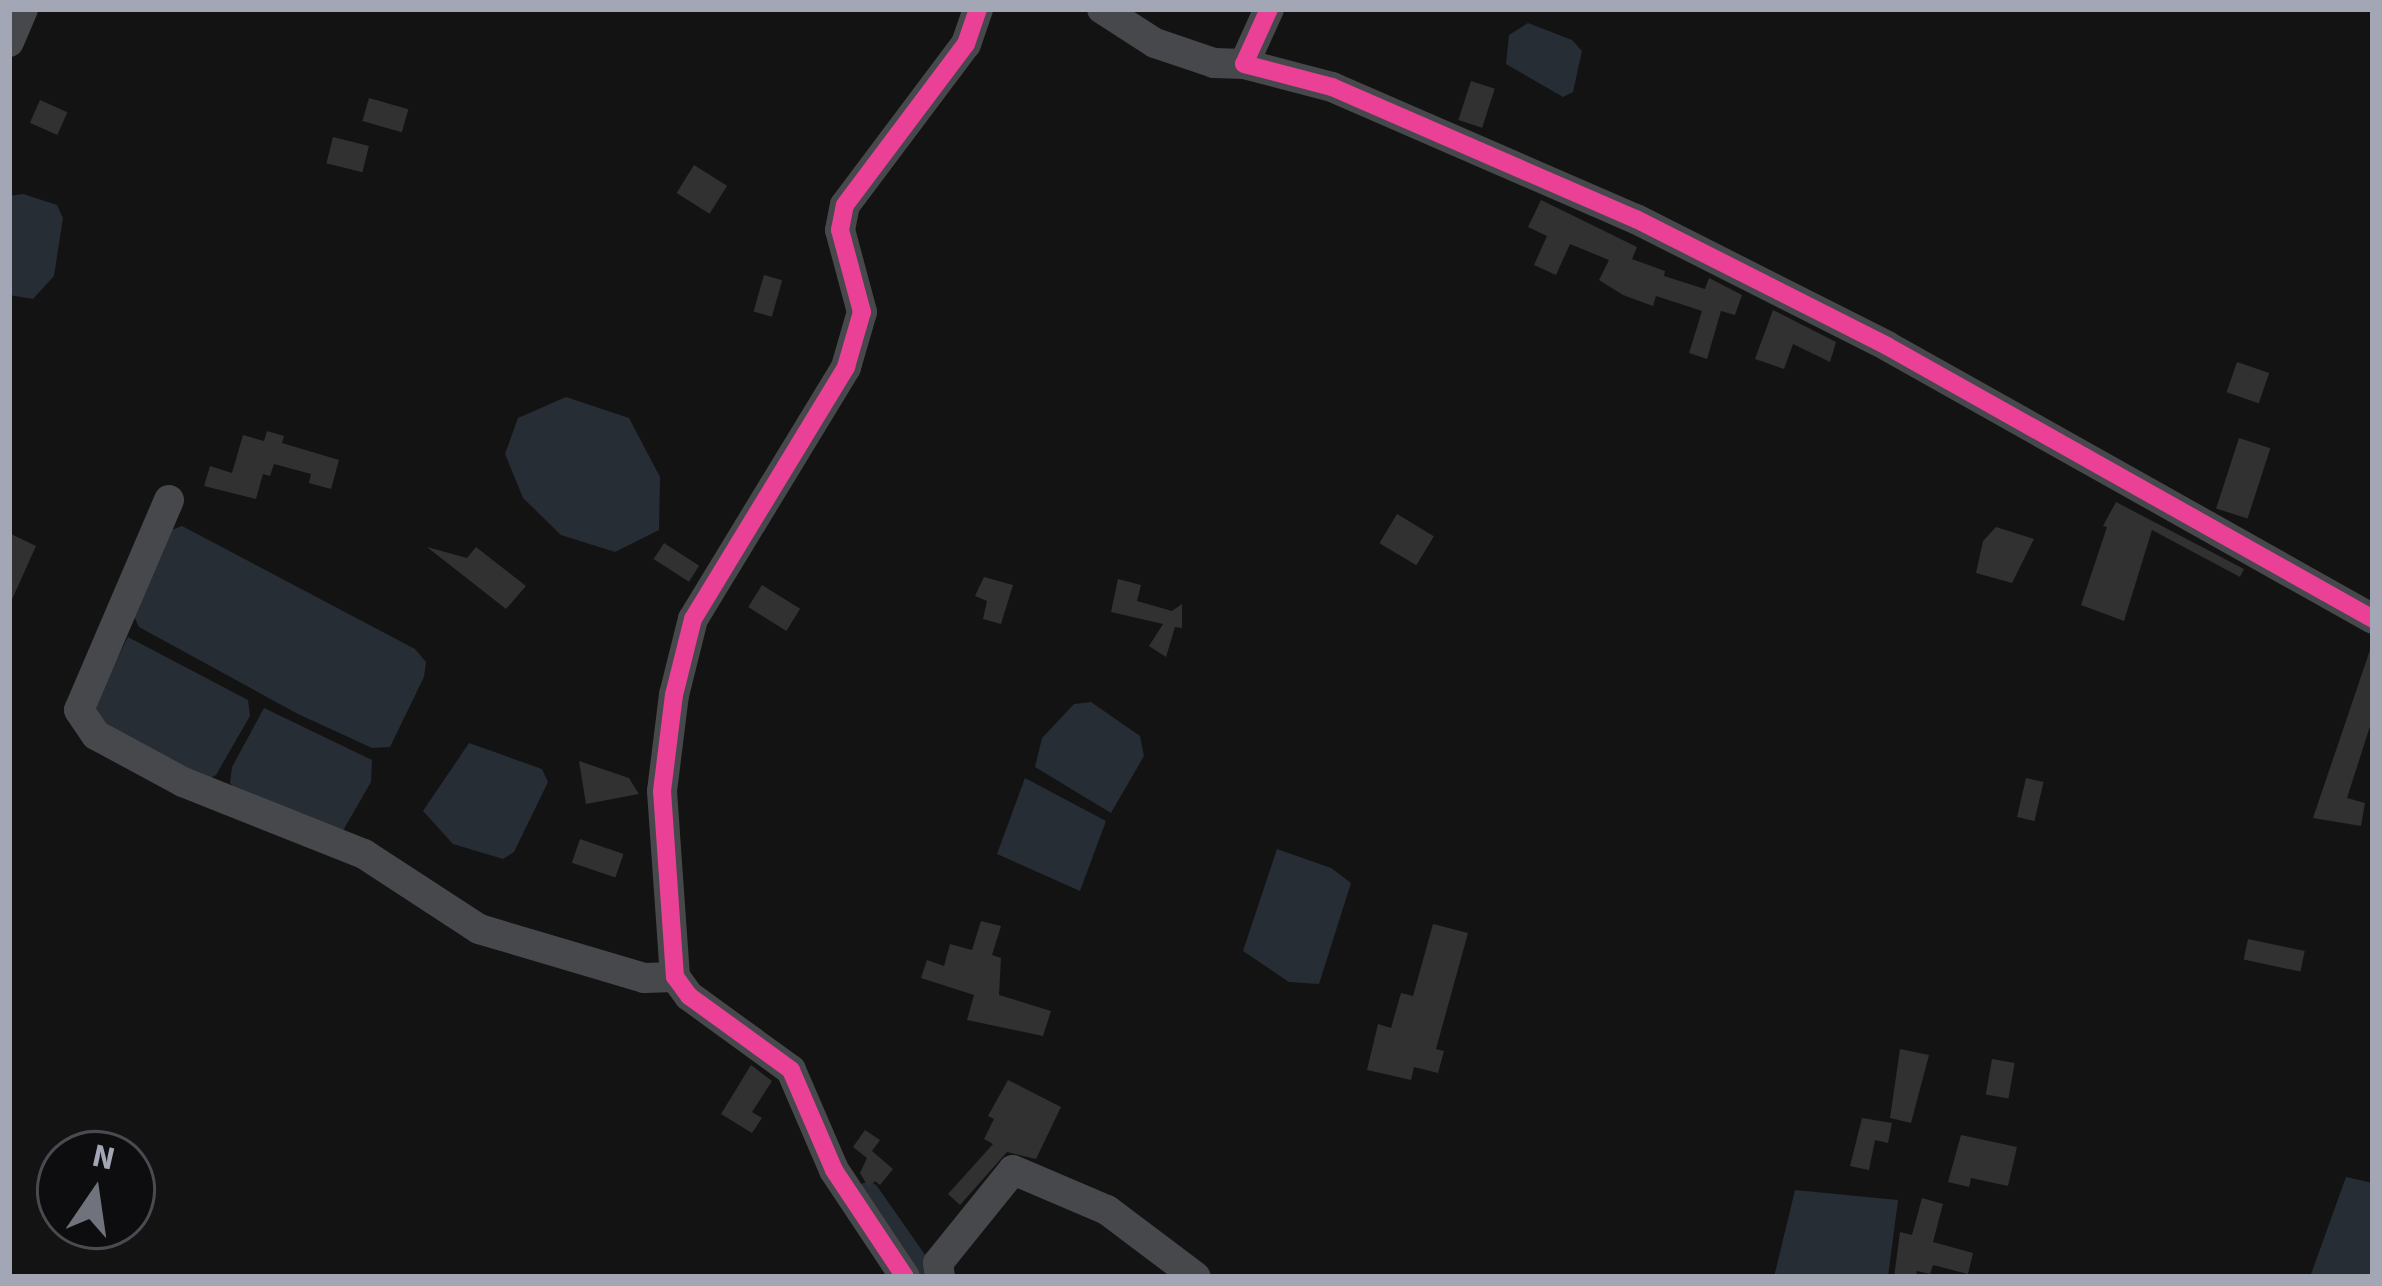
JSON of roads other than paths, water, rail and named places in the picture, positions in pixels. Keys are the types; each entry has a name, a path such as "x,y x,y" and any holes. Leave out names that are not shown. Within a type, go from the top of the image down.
{"street":[{"path":"9,42 23,9"},
{"path":"905,1277 834,1170 790,1070 689,996 675,977 662,791 674,695 693,619 846,367 862,312 840,230 844,205 966,44 978,9"},
{"path":"1102,9 1155,44 1214,63 1244,64 1332,87 1636,219 1887,346 2373,619"},
{"path":"1244,64 1269,9"},
{"path":"169,500 79,710 96,735 183,782 364,854 478,929 644,978 675,977"},
{"path":"940,1277 938,1263 1012,1170 1107,1210 1196,1277"}],"waterway":[{"path":"868,1194 926,1277"}]}
